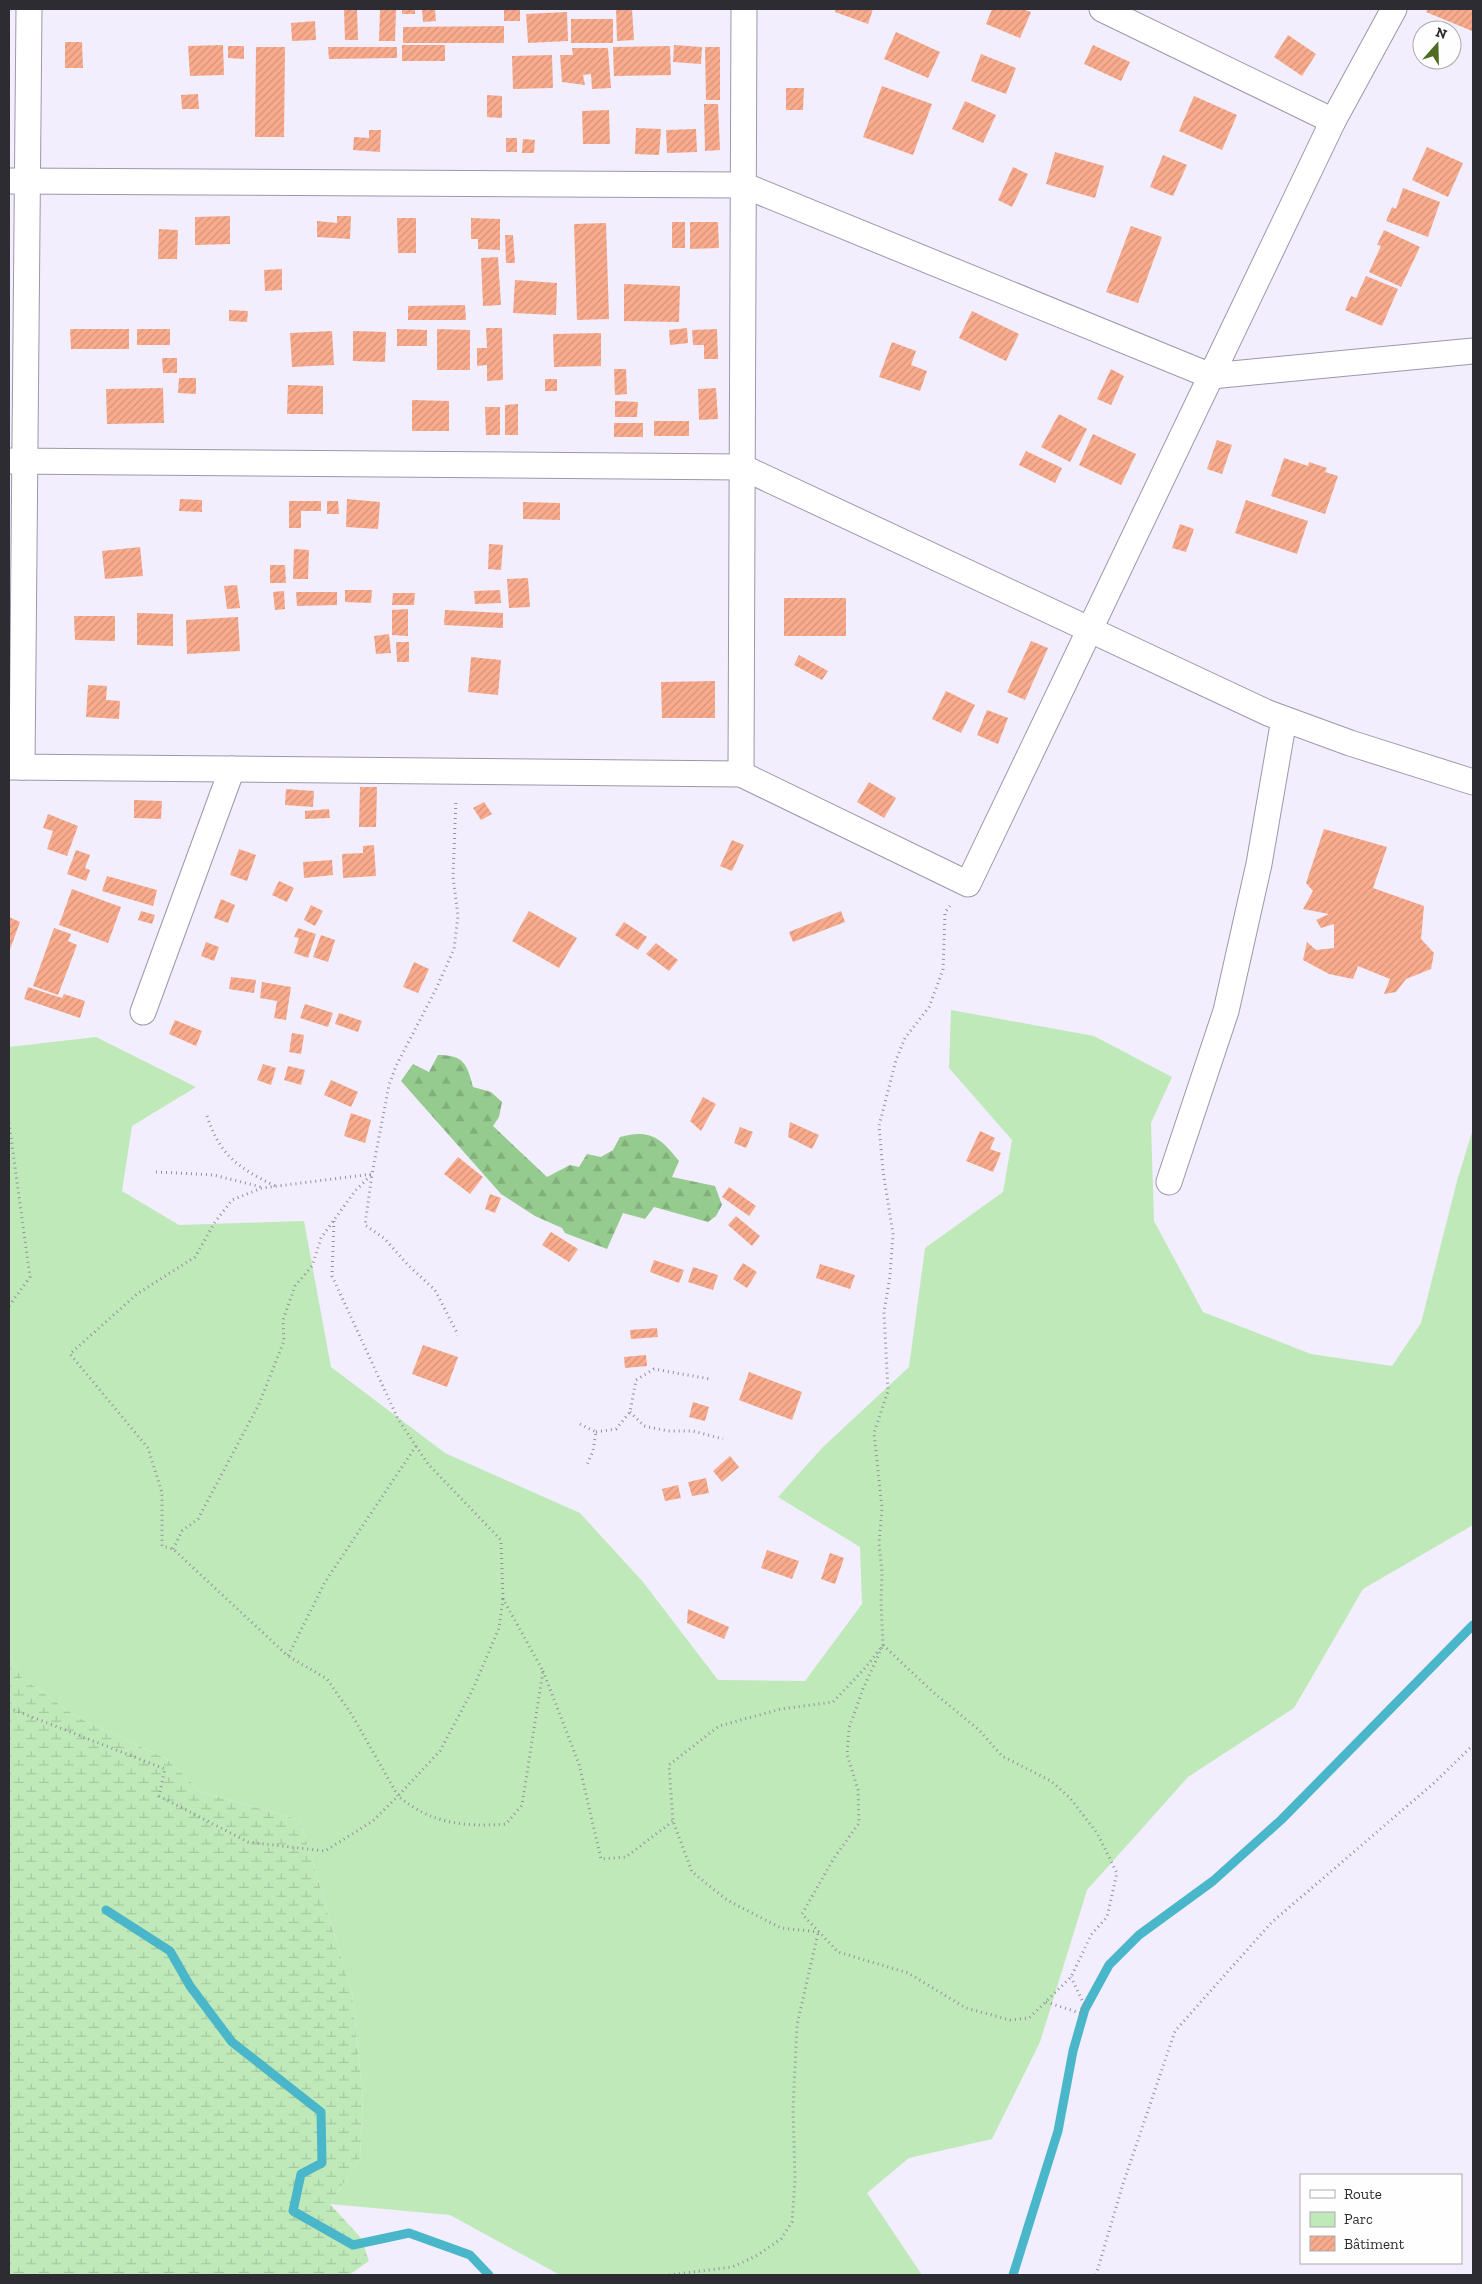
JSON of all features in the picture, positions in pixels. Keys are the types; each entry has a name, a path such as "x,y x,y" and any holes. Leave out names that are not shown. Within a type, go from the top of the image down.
{"street":[{"path":"29,9 18,181 15,767 741,774 968,884 1333,121 1394,9"},
{"path":"741,774 744,9"},
{"path":"1102,9 1333,121"},
{"path":"18,181 743,185 1211,376 1473,351"},
{"path":"17,461 742,467 1284,719 1359,746 1473,782"},
{"path":"1169,1182 1226,1011 1259,864 1284,719"},
{"path":"143,1012 232,769"}],"path":[{"path":"458,771 453,877 458,916 454,949 436,989 393,1073 383,1111 365,1225 386,1239 408,1265 435,1290 458,1335"},
{"path":"883,1645 933,1692 978,1730 1002,1756 1051,1781 1070,1798 1097,1833 1117,1873 1107,1917 1091,1935 1071,1977 1029,2018 1010,2020 966,2008 908,1973 838,1952 802,1914 834,1858 859,1824 858,1790 847,1754 849,1728 863,1689 883,1645 882,1572 879,1544 882,1508 874,1432 888,1391 884,1312 890,1276 893,1234 883,1171 879,1126 896,1060 902,1045 905,1038 929,1007 943,970 945,912 968,884"},
{"path":"207,1116 212,1131 226,1156 252,1174 276,1186"},
{"path":"9,1123 30,1278 9,1306"},
{"path":"156,1172 214,1175 262,1188"},
{"path":"372,1174 262,1188 232,1200 215,1222 195,1257 137,1294 70,1354 148,1448 162,1493 162,1546 173,1549 288,1656 327,1679 352,1715 398,1796 409,1805 442,1821 473,1827 506,1824 522,1805 542,1671"},
{"path":"173,1549 182,1531 198,1519 259,1404 284,1341 283,1320 295,1286 312,1266 322,1238 356,1191 372,1174"},
{"path":"9,1708 165,1769 159,1796 248,1842 325,1851 374,1821 440,1751 465,1705 499,1628 503,1599 501,1540 428,1464 398,1418 332,1276 334,1221"},
{"path":"580,1424 596,1432 616,1429 630,1412 636,1380 654,1369 710,1379"},
{"path":"630,1412 644,1426 668,1431 693,1431 723,1439"},
{"path":"586,1468 593,1451 596,1432"},
{"path":"288,1656 324,1582 416,1446"},
{"path":"503,1599 542,1671 579,1764 602,1860 626,1857 674,1821"},
{"path":"819,1932 781,1928 726,1900 692,1872 674,1821 669,1765 719,1726 781,1709 833,1702 866,1667 883,1645"},
{"path":"1096,2275 1123,2184 1175,2031 1271,1923 1434,1783 1473,1745"},
{"path":"669,2275 732,2267 756,2256 781,2239 792,2222 796,2180 793,2109 796,2025 819,1932"},
{"path":"1045,2002 1080,2013 1084,2004 1071,1977"}],"green space":[{"path":"951,1010 1094,1036 1172,1077 1151,1123 1154,1221 1203,1312 1311,1354 1392,1366 1421,1323 1457,1181 1473,1129 1473,1525 1363,1589 1294,1708 1188,1777 1087,1890 1040,2042 992,2139 909,2158 867,2193 922,2275 560,2275 450,2215 330,2204 360,2158 363,2099 352,1993 300,1820 201,1792 167,1759 77,1717 21,1677 9,1653 9,1047 96,1037 196,1087 132,1126 122,1191 179,1225 304,1221 331,1367 445,1453 580,1513 643,1582 718,1680 805,1681 862,1604 860,1547 778,1497 823,1447 909,1367 925,1248 1003,1192 1012,1140 949,1068"},
{"path":"438,1055 447,1055 459,1059 469,1072 473,1087 491,1092 502,1102 499,1117 493,1126 547,1177 570,1165 579,1167 587,1154 601,1157 613,1150 620,1137 639,1134 647,1135 660,1141 679,1161 672,1177 715,1186 722,1205 716,1216 708,1222 654,1207 645,1219 623,1213 607,1249 565,1233 562,1228 535,1216 501,1194 401,1081 413,1064 429,1072"},
{"path":"9,1653 21,1677 77,1717 167,1759 201,1792 300,1820 352,1993 363,2099 360,2158 330,2204 361,2238 369,2261 349,2275 9,2275"}],"building":[{"path":"344,9 357,9 358,40 345,40"},
{"path":"380,9 396,9 395,41 379,41"},
{"path":"402,9 415,9 415,14 402,14"},
{"path":"422,9 435,9 436,21 423,22"},
{"path":"504,9 520,9 520,21 504,21"},
{"path":"616,9 632,9 634,40 617,41"},
{"path":"836,9 873,9 868,24 835,12"},
{"path":"992,9 1022,9 1031,12 1020,38 986,24"},
{"path":"1428,9 1473,9 1472,31 1462,27 1462,20 1445,20 1426,12"},
{"path":"567,12 568,41 528,43 526,14"},
{"path":"571,19 613,19 613,43 571,43"},
{"path":"315,21 316,40 292,41 291,23"},
{"path":"504,26 504,43 403,43 403,27"},
{"path":"896,32 940,52 928,78 884,59"},
{"path":"1288,35 1316,54 1302,76 1274,57"},
{"path":"65,42 82,42 83,68 65,68"},
{"path":"223,45 224,75 190,76 188,46"},
{"path":"402,45 445,45 445,61 402,61"},
{"path":"674,45 702,47 701,64 673,62"},
{"path":"1093,45 1130,62 1121,81 1084,64"},
{"path":"228,46 244,46 244,59 228,58"},
{"path":"670,46 671,75 614,76 613,47"},
{"path":"256,47 285,47 284,137 255,137"},
{"path":"328,47 397,47 397,58 329,59"},
{"path":"705,47 720,47 720,100 706,100"},
{"path":"572,48 608,48 611,88 592,89 591,74 583,75 585,85 562,82 560,55 573,55"},
{"path":"981,54 1016,68 1006,94 971,81"},
{"path":"552,55 553,88 513,89 512,56"},
{"path":"882,86 932,104 913,155 863,137"},
{"path":"786,88 804,88 803,110 786,110"},
{"path":"198,94 199,109 182,109 181,95"},
{"path":"487,95 502,96 502,118 487,117"},
{"path":"1194,96 1237,115 1222,150 1179,131"},
{"path":"965,101 996,115 983,143 952,129"},
{"path":"704,104 718,104 720,150 705,151"},
{"path":"609,110 610,144 583,144 582,111"},
{"path":"636,128 661,129 659,155 635,154"},
{"path":"696,129 697,152 667,153 666,130"},
{"path":"369,130 381,130 380,152 353,150 354,137 369,138"},
{"path":"506,138 517,138 517,152 506,152"},
{"path":"523,139 535,140 534,153 522,153"},
{"path":"1427,147 1463,163 1448,197 1412,180"},
{"path":"1055,152 1104,166 1095,198 1046,184"},
{"path":"1163,155 1187,165 1173,196 1150,187"},
{"path":"1013,167 1028,174 1012,207 998,200"},
{"path":"1403,188 1440,202 1428,237 1386,221 1392,207 1396,209"},
{"path":"230,216 230,244 195,245 195,217"},
{"path":"337,216 351,216 350,239 317,237 317,221 337,223"},
{"path":"397,218 416,218 416,253 398,253"},
{"path":"471,218 500,219 500,250 478,249 478,239 471,239"},
{"path":"672,222 685,222 685,248 672,248"},
{"path":"690,222 718,222 719,248 690,249"},
{"path":"606,223 609,319 577,320 574,224"},
{"path":"1131,226 1162,237 1138,303 1106,292"},
{"path":"159,229 178,230 177,259 158,259"},
{"path":"1384,230 1420,247 1401,287 1369,272 1381,246 1377,245"},
{"path":"505,235 513,235 515,263 506,263"},
{"path":"498,257 501,305 483,306 481,258"},
{"path":"282,269 282,290 265,291 264,270"},
{"path":"1366,276 1398,289 1382,326 1345,310 1351,296 1356,298"},
{"path":"515,280 557,283 556,315 513,313"},
{"path":"624,284 680,286 679,322 624,321"},
{"path":"465,305 466,320 408,320 408,306"},
{"path":"229,310 248,311 247,322 229,321"},
{"path":"972,311 1019,334 1006,361 959,338"},
{"path":"486,328 502,328 503,380 487,381 487,365 477,366 477,348 487,348"},
{"path":"687,328 688,343 670,345 669,330"},
{"path":"70,329 129,329 129,349 71,349"},
{"path":"137,329 170,329 170,345 137,345"},
{"path":"397,329 427,330 427,346 397,346"},
{"path":"437,329 470,330 470,370 437,370"},
{"path":"717,329 718,359 704,359 704,345 693,345 692,330"},
{"path":"332,331 334,365 292,367 290,333"},
{"path":"353,331 386,332 385,362 353,361"},
{"path":"601,333 601,366 554,367 553,334"},
{"path":"892,342 916,351 911,365 927,371 920,391 879,377"},
{"path":"162,358 177,358 177,373 163,373"},
{"path":"614,369 626,369 627,394 615,395"},
{"path":"1111,369 1124,376 1111,405 1097,399"},
{"path":"179,378 196,378 196,394 178,393"},
{"path":"545,379 557,379 557,391 545,391"},
{"path":"288,385 323,386 323,414 287,414"},
{"path":"163,388 164,423 107,424 106,389"},
{"path":"716,388 718,419 699,420 698,389"},
{"path":"412,400 449,401 449,431 412,431"},
{"path":"615,401 638,402 637,417 615,417"},
{"path":"518,404 518,435 505,435 505,405"},
{"path":"485,407 500,407 500,435 486,435"},
{"path":"1059,414 1087,429 1070,462 1041,447"},
{"path":"654,421 689,421 689,436 654,436"},
{"path":"614,423 643,423 643,437 614,437"},
{"path":"1093,434 1136,454 1121,485 1079,465"},
{"path":"1217,440 1232,445 1222,474 1207,469"},
{"path":"1026,451 1062,468 1055,483 1019,465"},
{"path":"1284,458 1308,466 1309,462 1327,468 1325,472 1338,476 1325,514 1271,496"},
{"path":"180,499 202,500 202,512 179,511"},
{"path":"347,499 380,502 378,529 346,527"},
{"path":"1246,500 1308,521 1297,554 1235,533"},
{"path":"289,501 321,501 321,511 301,511 301,528 289,528"},
{"path":"327,501 338,501 339,514 327,514"},
{"path":"523,502 560,503 560,520 523,519"},
{"path":"1180,524 1194,529 1186,552 1172,548"},
{"path":"489,544 503,545 501,570 488,569"},
{"path":"140,547 143,576 105,579 102,551"},
{"path":"294,549 309,550 308,579 293,579"},
{"path":"270,565 285,565 286,583 270,583"},
{"path":"528,578 530,607 509,608 507,579"},
{"path":"237,585 240,608 227,609 224,586"},
{"path":"345,590 372,590 371,603 345,602"},
{"path":"500,590 501,603 475,604 474,591"},
{"path":"284,591 285,609 275,610 273,592"},
{"path":"296,592 337,592 337,605 297,606"},
{"path":"393,593 415,593 414,605 392,605"},
{"path":"784,598 846,598 846,636 784,636"},
{"path":"408,609 408,636 392,635 392,610"},
{"path":"445,610 503,613 503,628 444,625"},
{"path":"137,613 173,614 173,646 137,645"},
{"path":"74,616 115,616 115,641 75,640"},
{"path":"238,617 240,651 187,654 186,620"},
{"path":"389,634 391,653 376,654 374,636"},
{"path":"1031,641 1048,648 1025,700 1007,692"},
{"path":"396,642 409,642 409,662 397,662"},
{"path":"799,655 828,671 822,680 794,665"},
{"path":"471,657 501,660 498,695 468,692"},
{"path":"715,681 715,718 662,718 661,682"},
{"path":"88,685 107,686 106,700 120,701 119,719 86,717"},
{"path":"946,691 975,705 961,733 932,719"},
{"path":"987,710 1008,718 998,744 977,735"},
{"path":"869,782 896,798 884,818 857,802"},
{"path":"360,787 377,787 376,827 359,827"},
{"path":"286,789 314,791 313,807 285,805"},
{"path":"134,800 162,801 161,819 134,818"},
{"path":"484,802 492,814 481,820 473,808"},
{"path":"329,809 330,818 305,819 305,811"},
{"path":"48,814 78,826 67,856 47,849 53,831 43,828"},
{"path":"1324,829 1387,847 1373,888 1424,906 1421,939 1434,953 1431,969 1406,979 1396,992 1384,994 1390,979 1358,966 1353,979 1329,974 1303,960 1307,942 1316,950 1334,948 1334,924 1321,928 1316,920 1329,914 1303,909 1313,891 1306,883"},
{"path":"732,840 744,845 732,871 720,866"},
{"path":"374,845 376,876 343,878 342,854 363,853 363,846"},
{"path":"239,849 256,855 247,881 230,875"},
{"path":"76,850 90,855 85,868 90,870 86,881 67,874"},
{"path":"332,860 333,875 304,878 303,862"},
{"path":"107,876 157,890 153,906 102,891"},
{"path":"279,881 294,888 287,902 272,895"},
{"path":"72,889 121,907 108,943 59,925"},
{"path":"221,899 235,905 228,923 214,918"},
{"path":"311,905 323,911 315,926 304,920"},
{"path":"141,911 155,915 152,924 138,920"},
{"path":"529,911 577,938 559,968 512,941"},
{"path":"841,911 845,922 793,942 789,932"},
{"path":"9,917 20,922 9,952"},
{"path":"624,922 647,937 638,950 615,935"},
{"path":"54,928 71,934 68,941 77,945 58,995 33,986"},
{"path":"298,928 316,934 308,958 294,953 299,938 294,937"},
{"path":"321,935 335,940 328,962 313,957"},
{"path":"206,942 219,947 214,961 201,956"},
{"path":"656,943 678,960 669,971 646,954"},
{"path":"414,962 429,969 418,993 403,987"},
{"path":"231,977 256,980 254,993 229,989"},
{"path":"262,982 291,987 286,1020 274,1018 277,1001 260,998"},
{"path":"28,987 62,998 64,994 85,1001 80,1018 24,999"},
{"path":"305,1004 333,1013 328,1027 300,1018"},
{"path":"339,1013 362,1021 358,1032 335,1024"},
{"path":"175,1020 202,1031 196,1046 169,1034"},
{"path":"292,1033 304,1035 301,1054 289,1052"},
{"path":"263,1064 276,1068 271,1085 257,1080"},
{"path":"288,1066 305,1070 301,1085 284,1080"},
{"path":"331,1080 358,1092 351,1107 324,1095"},
{"path":"703,1097 716,1104 701,1131 690,1121"},
{"path":"351,1113 371,1120 365,1143 344,1136"},
{"path":"790,1122 819,1135 812,1149 788,1137"},
{"path":"740,1127 753,1132 746,1148 734,1143"},
{"path":"980,1131 995,1138 990,1149 1001,1153 993,1172 966,1161"},
{"path":"458,1157 483,1177 470,1194 444,1174"},
{"path":"729,1187 756,1206 749,1216 722,1197"},
{"path":"490,1194 501,1198 495,1213 485,1209"},
{"path":"736,1216 760,1236 752,1246 728,1225"},
{"path":"551,1232 578,1249 569,1262 542,1245"},
{"path":"654,1260 684,1270 679,1283 650,1272"},
{"path":"743,1263 757,1272 747,1288 733,1279"},
{"path":"820,1264 855,1275 850,1289 816,1278"},
{"path":"693,1267 718,1275 713,1290 688,1282"},
{"path":"657,1328 658,1337 631,1339 630,1330"},
{"path":"423,1345 458,1357 447,1387 412,1374"},
{"path":"646,1355 647,1366 625,1368 624,1357"},
{"path":"749,1372 802,1392 792,1420 739,1400"},
{"path":"693,1402 709,1407 705,1421 689,1417"},
{"path":"730,1456 739,1467 722,1482 713,1471"},
{"path":"706,1478 709,1493 692,1496 688,1482"},
{"path":"678,1485 681,1498 665,1501 662,1489"},
{"path":"767,1550 799,1561 792,1579 761,1568"},
{"path":"830,1553 844,1558 835,1584 821,1579"},
{"path":"688,1609 729,1627 724,1639 687,1623"}],"waterway":[{"path":"1013,2275 1058,2131 1073,2051 1085,2009 1109,1965 1139,1935 1213,1881 1281,1820 1473,1625"},
{"path":"106,1910 170,1951 190,1986 232,2042 321,2112 322,2163 301,2174 293,2211 353,2245 409,2233 470,2255 489,2275"}]}
